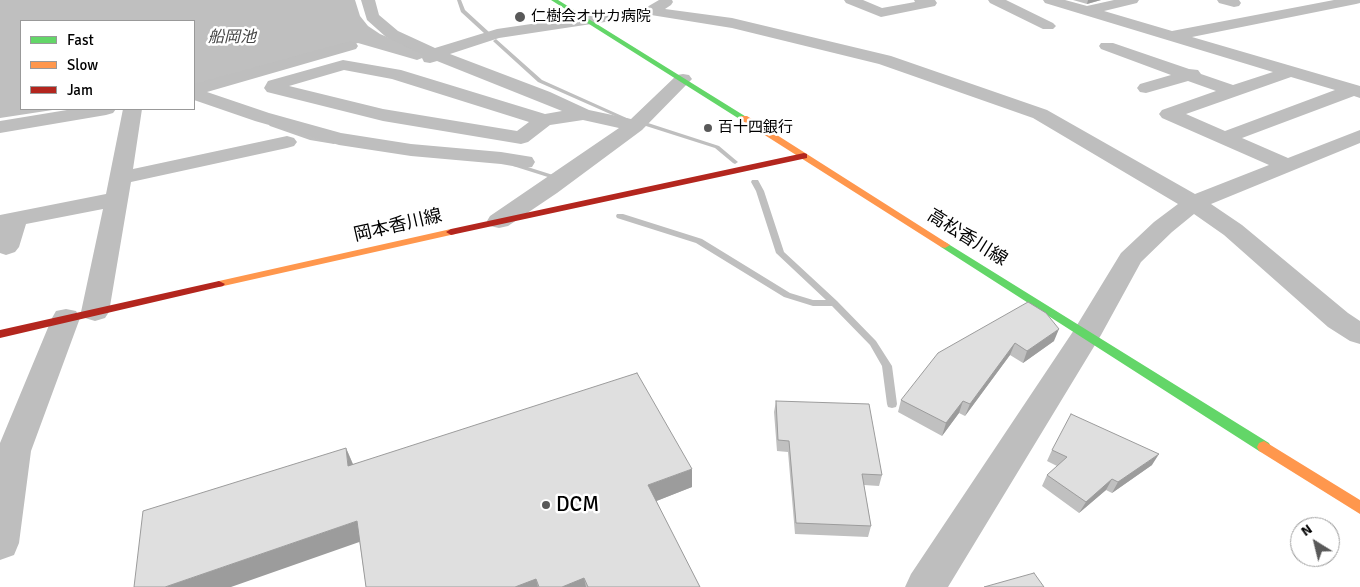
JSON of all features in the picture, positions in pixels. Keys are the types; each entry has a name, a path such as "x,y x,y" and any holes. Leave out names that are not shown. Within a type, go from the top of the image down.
{"main road":[{"name":"高松香川線","path":"554,0 683,79 1360,508"},
{"name":"岡本香川線","path":"0,334 499,221 804,156"}],"street":[{"path":"368,0 372,17 392,34 434,54 543,96 583,114 635,126"},
{"path":"651,11 670,0"},
{"path":"853,0 851,0 881,13 930,3 922,0"},
{"path":"995,0 1048,26"},
{"path":"1050,0 1356,91"},
{"path":"1086,11 1132,0"},
{"path":"1274,0 1306,10"},
{"path":"1168,36 1356,0"},
{"path":"1231,1 1237,11 1258,19"},
{"path":"395,74 435,56 434,54 497,34 651,11 732,24 885,60 1040,114 1194,203 1233,230 1338,320 1360,334"},
{"path":"195,92 350,46"},
{"path":"1107,46 1232,91"},
{"path":"1146,88 1243,58"},
{"path":"544,120 521,138 383,115 273,88 274,85 343,65 395,74 544,120 583,114"},
{"path":"1289,166 1169,114 1290,72"},
{"path":"499,221 549,188 635,126 683,79"},
{"path":"1224,138 1356,91"},
{"path":"195,92 262,117 339,139 412,150 501,158 524,162"},
{"path":"0,127 100,110"},
{"path":"0,543 14,451 80,315 119,188 132,122 132,110"},
{"path":"926,587 1086,335 1130,258 1163,227 1194,203 1360,136"},
{"path":"6,246 8,220 287,142"}],"water":[{"name":"船岡池","path":"0,0 355,0 360,16 368,26 380,34 430,55 417,60 358,43 195,89 195,20 20,20 20,110 52,110 0,118"}],"building":[{"path":"1028,302 1046,313 1059,329 1027,351 1015,343 970,404 963,401 946,423 901,400 938,353"},
{"path":"637,373 692,469 648,485 700,587 588,587 584,578 562,587 539,587 536,579 515,587 366,587 357,521 165,587 134,587 143,511 346,448 348,466"},
{"path":"776,401 869,404 882,475 862,474 871,526 796,523 789,441 778,440"},
{"path":"1071,414 1159,454 1118,482 1112,479 1086,502 1047,475 1067,457 1052,450"},
{"path":"1034,573 1044,587 984,587"}],"waterway":[{"path":"459,0 463,11 487,33"},
{"path":"496,41 540,81 628,120"},
{"path":"272,125 312,139 334,142"},
{"path":"648,125 717,147 735,162"},
{"path":"515,165 551,176"},
{"path":"755,182 760,191 780,253 834,303"},
{"path":"620,216 699,241 787,295 813,303 834,303"},
{"path":"834,303 873,343 887,366 892,404"}],"traffic: fast":[{"path":"554,0 744,118"},
{"path":"945,245 1264,447"}],"traffic: slow":[{"path":"744,118 945,245"},
{"path":"219,284 451,232"},
{"path":"1264,447 1360,508"}],"traffic: jam":[{"path":"451,232 804,156"},
{"path":"0,334 219,284"}],"place":[{"name":"仁樹会オサカ病院","path":"520,17"},
{"name":"百十四銀行","path":"708,128"},
{"name":"DCM","path":"546,505"}]}
